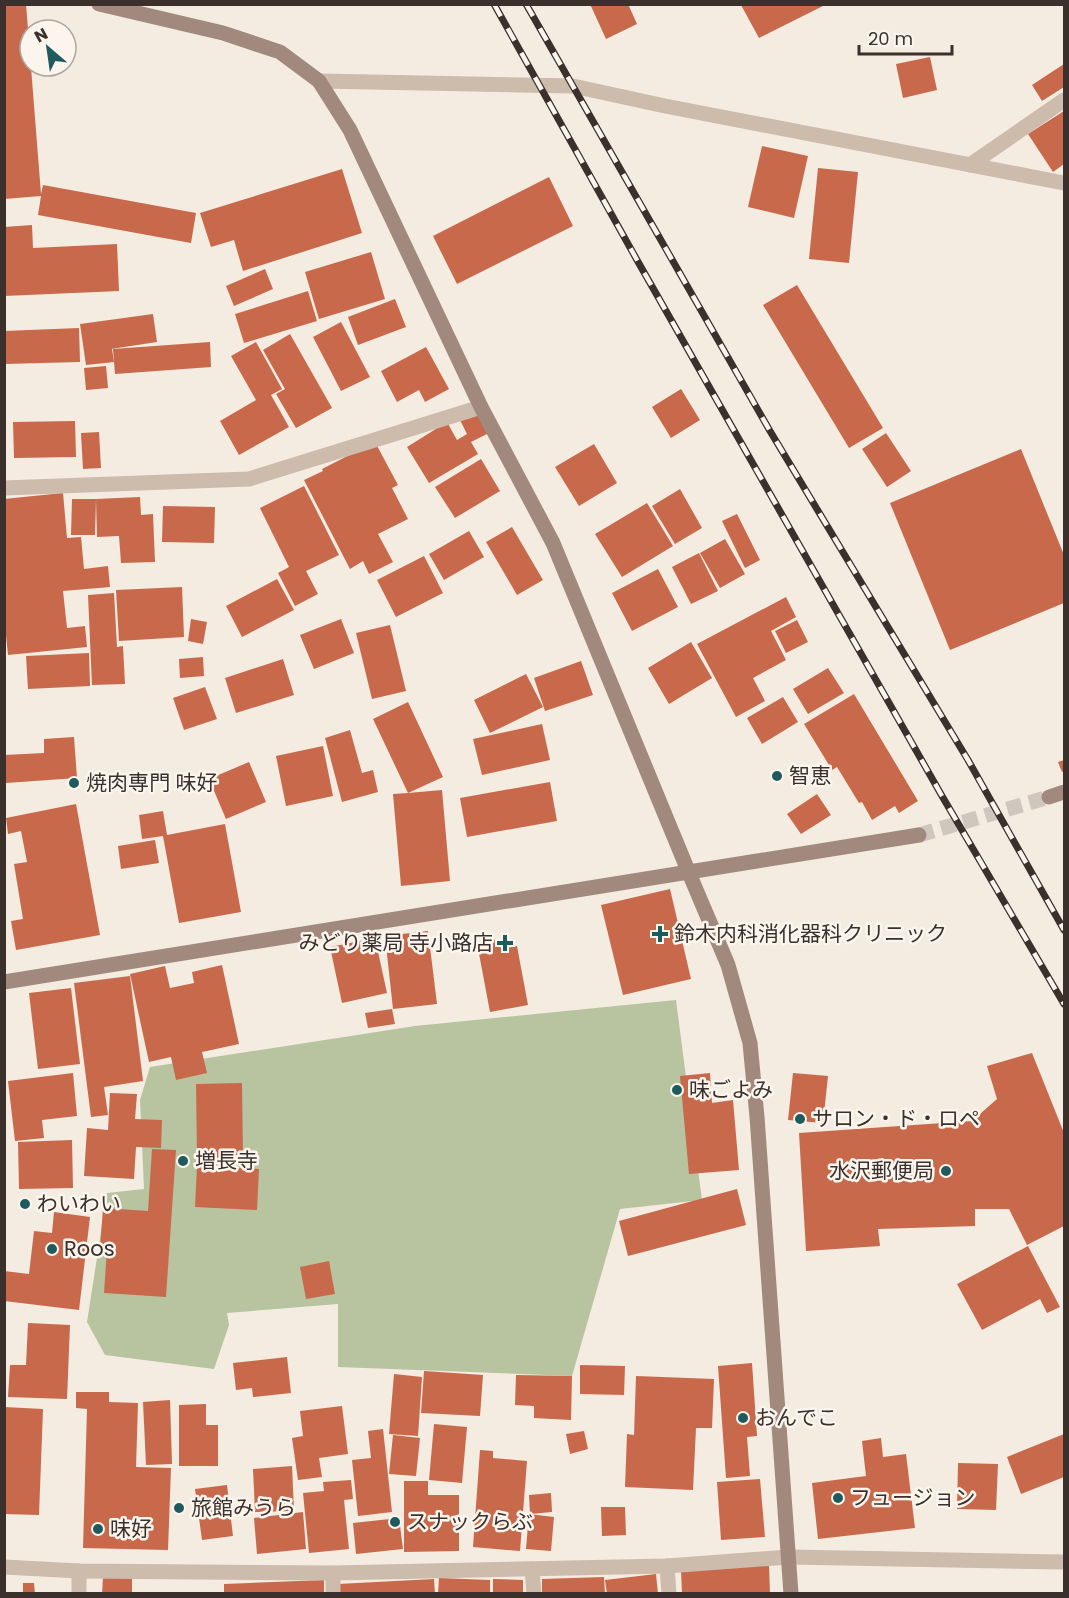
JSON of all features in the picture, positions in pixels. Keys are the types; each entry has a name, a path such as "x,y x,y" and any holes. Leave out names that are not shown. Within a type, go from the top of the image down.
{"street":[{"path":"99,4 223,33 280,52 319,81 350,130 480,407 553,543 728,965 750,1043 791,1593"},
{"path":"319,81 573,86 665,106 1065,183"},
{"path":"970,165 1065,100"},
{"path":"4,488 249,479 480,407"},
{"path":"1049,797 1065,792"},
{"path":"4,982 919,835"},
{"path":"4,1567 333,1574 667,1566 789,1557 1065,1562"},
{"path":"667,1566 669,1593"},
{"path":"532,1569 534,1593"},
{"path":"79,1570 79,1593"},
{"path":"333,1574 333,1593"}],"green space":[{"path":"676,1000 702,1200 620,1209 572,1376 338,1367 338,1304 227,1313 229,1325 214,1369 105,1355 87,1322 107,1193 144,1189 140,1100 150,1067 415,1026"}],"building":[{"path":"4,4 26,4 27,18 18,18 18,78 32,78 41,194 43,185 196,213 191,243 38,215 41,196 4,199"},
{"path":"590,4 628,4 637,24 606,39"},
{"path":"741,5 825,5 759,38"},
{"path":"930,57 937,90 903,98 896,64"},
{"path":"1064,64 1064,87 1042,101 1032,85"},
{"path":"1064,111 1064,164 1053,172 1028,134"},
{"path":"762,146 808,156 794,218 748,207"},
{"path":"818,168 858,172 849,263 809,259"},
{"path":"342,169 362,233 243,271 234,240 211,247 200,213"},
{"path":"549,177 573,226 457,284 433,236"},
{"path":"32,225 33,248 117,244 119,291 4,296 4,227"},
{"path":"371,252 385,299 319,319 305,272"},
{"path":"265,269 273,289 234,306 226,286"},
{"path":"797,285 883,428 849,448 763,305"},
{"path":"308,291 317,321 244,343 235,314"},
{"path":"395,299 406,327 358,345 348,317"},
{"path":"153,314 157,342 111,349 114,362 86,365 80,324"},
{"path":"341,322 370,377 341,391 313,337"},
{"path":"79,328 80,362 4,364 4,331"},
{"path":"290,334 332,408 296,428 276,394 285,389 263,350"},
{"path":"210,342 211,367 115,374 113,349"},
{"path":"256,342 282,389 271,395 289,427 239,455 220,421 256,400 231,356"},
{"path":"426,347 449,389 425,402 419,390 397,402 381,371"},
{"path":"106,366 108,388 86,390 84,368"},
{"path":"681,389 700,420 671,438 652,407"},
{"path":"477,411 489,433 471,442 478,454 429,483 407,447 447,422 457,440 467,434 460,420"},
{"path":"75,421 76,457 14,458 13,422"},
{"path":"99,432 101,468 83,469 81,433"},
{"path":"886,433 911,471 887,487 862,449"},
{"path":"375,442 398,485 392,488 408,519 378,534 393,562 369,574 363,561 350,569 304,480"},
{"path":"594,444 617,483 579,506 555,467"},
{"path":"1021,449 1064,555 1064,603 950,650 890,503"},
{"path":"481,459 500,491 455,518 435,487"},
{"path":"304,486 339,555 306,571 318,594 295,606 278,573 289,567 260,508"},
{"path":"680,489 702,528 675,544 652,506"},
{"path":"63,493 67,538 81,537 84,569 108,566 110,587 63,591 67,628 85,626 87,647 8,655 4,615 4,499"},
{"path":"140,497 141,515 153,514 155,562 121,563 119,536 97,537 96,499"},
{"path":"72,499 96,499 95,535 71,535"},
{"path":"647,503 673,546 622,577 595,534"},
{"path":"163,506 215,507 214,543 162,542"},
{"path":"737,514 760,560 745,568 722,521"},
{"path":"512,527 543,580 517,595 486,542"},
{"path":"469,531 484,557 444,580 429,554"},
{"path":"725,539 745,574 720,588 700,553"},
{"path":"699,553 718,591 691,604 672,567"},
{"path":"424,556 443,593 396,617 377,580"},
{"path":"658,569 678,607 632,631 612,593"},
{"path":"277,579 294,610 242,637 226,606"},
{"path":"182,587 184,637 119,641 116,590"},
{"path":"114,593 117,647 123,646 125,684 92,685 88,595"},
{"path":"786,597 796,617 771,631 786,660 753,678 765,701 736,717 697,644"},
{"path":"191,619 207,622 203,644 188,641"},
{"path":"341,619 354,653 314,669 300,635"},
{"path":"797,620 808,642 786,653 775,631"},
{"path":"390,625 406,691 372,699 356,633"},
{"path":"691,642 712,678 669,704 648,668"},
{"path":"89,653 90,686 28,689 26,656"},
{"path":"203,657 204,676 180,678 179,659"},
{"path":"283,659 294,695 236,713 225,678"},
{"path":"581,661 593,695 545,711 534,678"},
{"path":"828,668 844,693 808,714 793,689"},
{"path":"526,674 543,707 490,733 474,700"},
{"path":"205,687 217,719 184,730 173,698"},
{"path":"854,694 918,801 899,813 895,806 872,820 837,767 832,770 804,724"},
{"path":"783,697 798,722 762,744 747,718"},
{"path":"408,702 443,777 408,793 373,719"},
{"path":"542,724 550,760 482,775 473,739"},
{"path":"350,730 362,773 373,770 378,792 342,802 325,738"},
{"path":"74,737 77,778 6,783 4,755 44,753 44,739"},
{"path":"323,746 333,796 286,806 276,756"},
{"path":"1064,760 1064,771 1062,772 1058,762"},
{"path":"249,762 266,802 226,819 209,779"},
{"path":"550,782 557,821 467,837 460,798"},
{"path":"442,790 450,881 401,886 393,794"},
{"path":"817,794 831,815 801,834 787,814"},
{"path":"76,804 100,935 16,950 11,921 23,919 14,864 27,862 21,831 8,834 6,818"},
{"path":"163,811 167,835 225,824 241,912 179,923 163,836 142,839 139,815"},
{"path":"155,840 159,863 121,869 118,846"},
{"path":"670,889 691,979 623,995 601,905"},
{"path":"428,931 437,1004 393,1009 385,936"},
{"path":"375,938 387,993 342,1003 330,947"},
{"path":"499,939 501,949 517,946 528,1005 490,1012 477,943"},
{"path":"222,965 239,1044 202,1052 207,1073 176,1080 171,1057 149,1062 130,974 165,966 170,988 194,983 192,972"},
{"path":"130,976 143,1081 104,1087 108,1115 91,1117 74,983"},
{"path":"71,988 80,1064 38,1069 29,993"},
{"path":"392,1009 395,1024 368,1028 365,1013"},
{"path":"1032,1053 1064,1133 1064,1226 1027,1245 1009,1209 975,1209 975,1226 878,1229 880,1246 806,1251 799,1133 972,1121 997,1099 987,1066"},
{"path":"73,1073 77,1116 42,1120 44,1138 15,1141 8,1081"},
{"path":"710,1073 712,1103 733,1100 739,1170 689,1174 680,1076"},
{"path":"793,1073 828,1076 823,1123 788,1120"},
{"path":"242,1083 243,1157 197,1158 196,1084"},
{"path":"110,1093 137,1094 135,1119 162,1120 161,1148 136,1147 134,1179 84,1176 87,1128 108,1130"},
{"path":"72,1140 73,1188 19,1189 18,1142"},
{"path":"152,1149 176,1150 166,1297 104,1293 107,1248 100,1248 103,1208 148,1211"},
{"path":"197,1166 259,1169 257,1210 195,1207"},
{"path":"737,1189 746,1225 628,1256 619,1221"},
{"path":"54,1212 90,1217 79,1310 4,1301 4,1271 29,1274 34,1231 52,1233"},
{"path":"1028,1246 1060,1307 1047,1313 1040,1299 982,1330 957,1284"},
{"path":"329,1261 335,1294 306,1299 300,1267"},
{"path":"28,1323 70,1325 67,1399 8,1397 10,1365 26,1365"},
{"path":"287,1357 291,1393 253,1397 252,1388 236,1390 233,1363"},
{"path":"752,1363 757,1436 747,1437 750,1476 726,1478 718,1366"},
{"path":"580,1365 625,1366 624,1395 580,1394"},
{"path":"424,1371 483,1375 480,1416 421,1413"},
{"path":"394,1374 422,1377 418,1436 389,1434"},
{"path":"516,1375 572,1376 571,1420 534,1418 534,1406 515,1405"},
{"path":"636,1376 714,1379 712,1428 696,1428 693,1490 625,1487 627,1434 634,1435"},
{"path":"76,1392 109,1392 109,1402 138,1403 136,1467 171,1468 168,1550 83,1548 87,1409 76,1408"},
{"path":"170,1400 172,1464 146,1465 143,1402"},
{"path":"206,1404 206,1425 218,1425 218,1466 179,1466 179,1405"},
{"path":"342,1406 348,1454 319,1458 322,1477 298,1480 292,1438 303,1436 300,1411"},
{"path":"4,1407 43,1409 39,1515 4,1514"},
{"path":"434,1424 467,1427 462,1483 429,1480"},
{"path":"383,1429 392,1512 358,1516 352,1460 371,1458 368,1431"},
{"path":"584,1431 588,1449 570,1454 566,1434"},
{"path":"1064,1434 1064,1477 1021,1494 1007,1457"},
{"path":"393,1435 420,1438 416,1476 389,1474"},
{"path":"881,1438 883,1457 906,1454 915,1528 818,1539 812,1483 866,1476 862,1441"},
{"path":"480,1450 493,1451 493,1458 527,1461 520,1551 473,1547"},
{"path":"958,1463 998,1464 996,1510 957,1509"},
{"path":"292,1466 294,1511 255,1512 253,1469"},
{"path":"760,1479 765,1537 721,1540 717,1482"},
{"path":"351,1480 353,1499 344,1500 349,1549 309,1553 303,1493 324,1491 323,1482"},
{"path":"404,1481 428,1481 428,1495 459,1495 459,1551 404,1552"},
{"path":"227,1485 233,1536 202,1540 195,1489"},
{"path":"551,1493 552,1512 530,1514 529,1495"},
{"path":"601,1507 625,1507 626,1535 602,1536"},
{"path":"303,1512 306,1549 257,1554 254,1518"},
{"path":"529,1514 554,1517 551,1551 526,1549"},
{"path":"399,1518 403,1549 356,1554 353,1523"},
{"path":"769,1565 770,1594 682,1594 681,1570"},
{"path":"656,1574 658,1594 607,1594 605,1580"},
{"path":"103,1577 132,1578 132,1594 102,1594"},
{"path":"604,1577 605,1594 542,1594 542,1579"},
{"path":"439,1578 490,1580 490,1594 438,1594"},
{"path":"434,1579 435,1594 338,1594 338,1584"},
{"path":"493,1579 523,1580 523,1594 493,1594"},
{"path":"324,1580 324,1594 224,1594 224,1584"},
{"path":"23,1583 34,1583 35,1594 23,1594"}],"tunnel":[{"path":"919,835 1049,797"}],"railway":[{"path":"494,4 942,796 1064,1004"},
{"path":"526,4 770,431 968,760 1064,930"}],"place":[{"name":"智恵","path":"777,776"},
{"name":"焼肉専門 味好","path":"74,783"},
{"name":"鈴木内科消化器科クリニック","path":"660,934"},
{"name":"みどり薬局 寺小路店","path":"505,943"},
{"name":"味ごよみ","path":"677,1090"},
{"name":"サロン・ド・ロペ","path":"800,1119"},
{"name":"増長寺","path":"183,1161"},
{"name":"水沢郵便局","path":"946,1171"},
{"name":"わいわい","path":"25,1204"},
{"name":"Roos","path":"52,1249"},
{"name":"おんでこ","path":"743,1418"},
{"name":"フュージョン","path":"838,1498"},
{"name":"旅館みうら","path":"179,1508"},
{"name":"スナックらぶ","path":"395,1522"},
{"name":"味好","path":"98,1529"}]}
